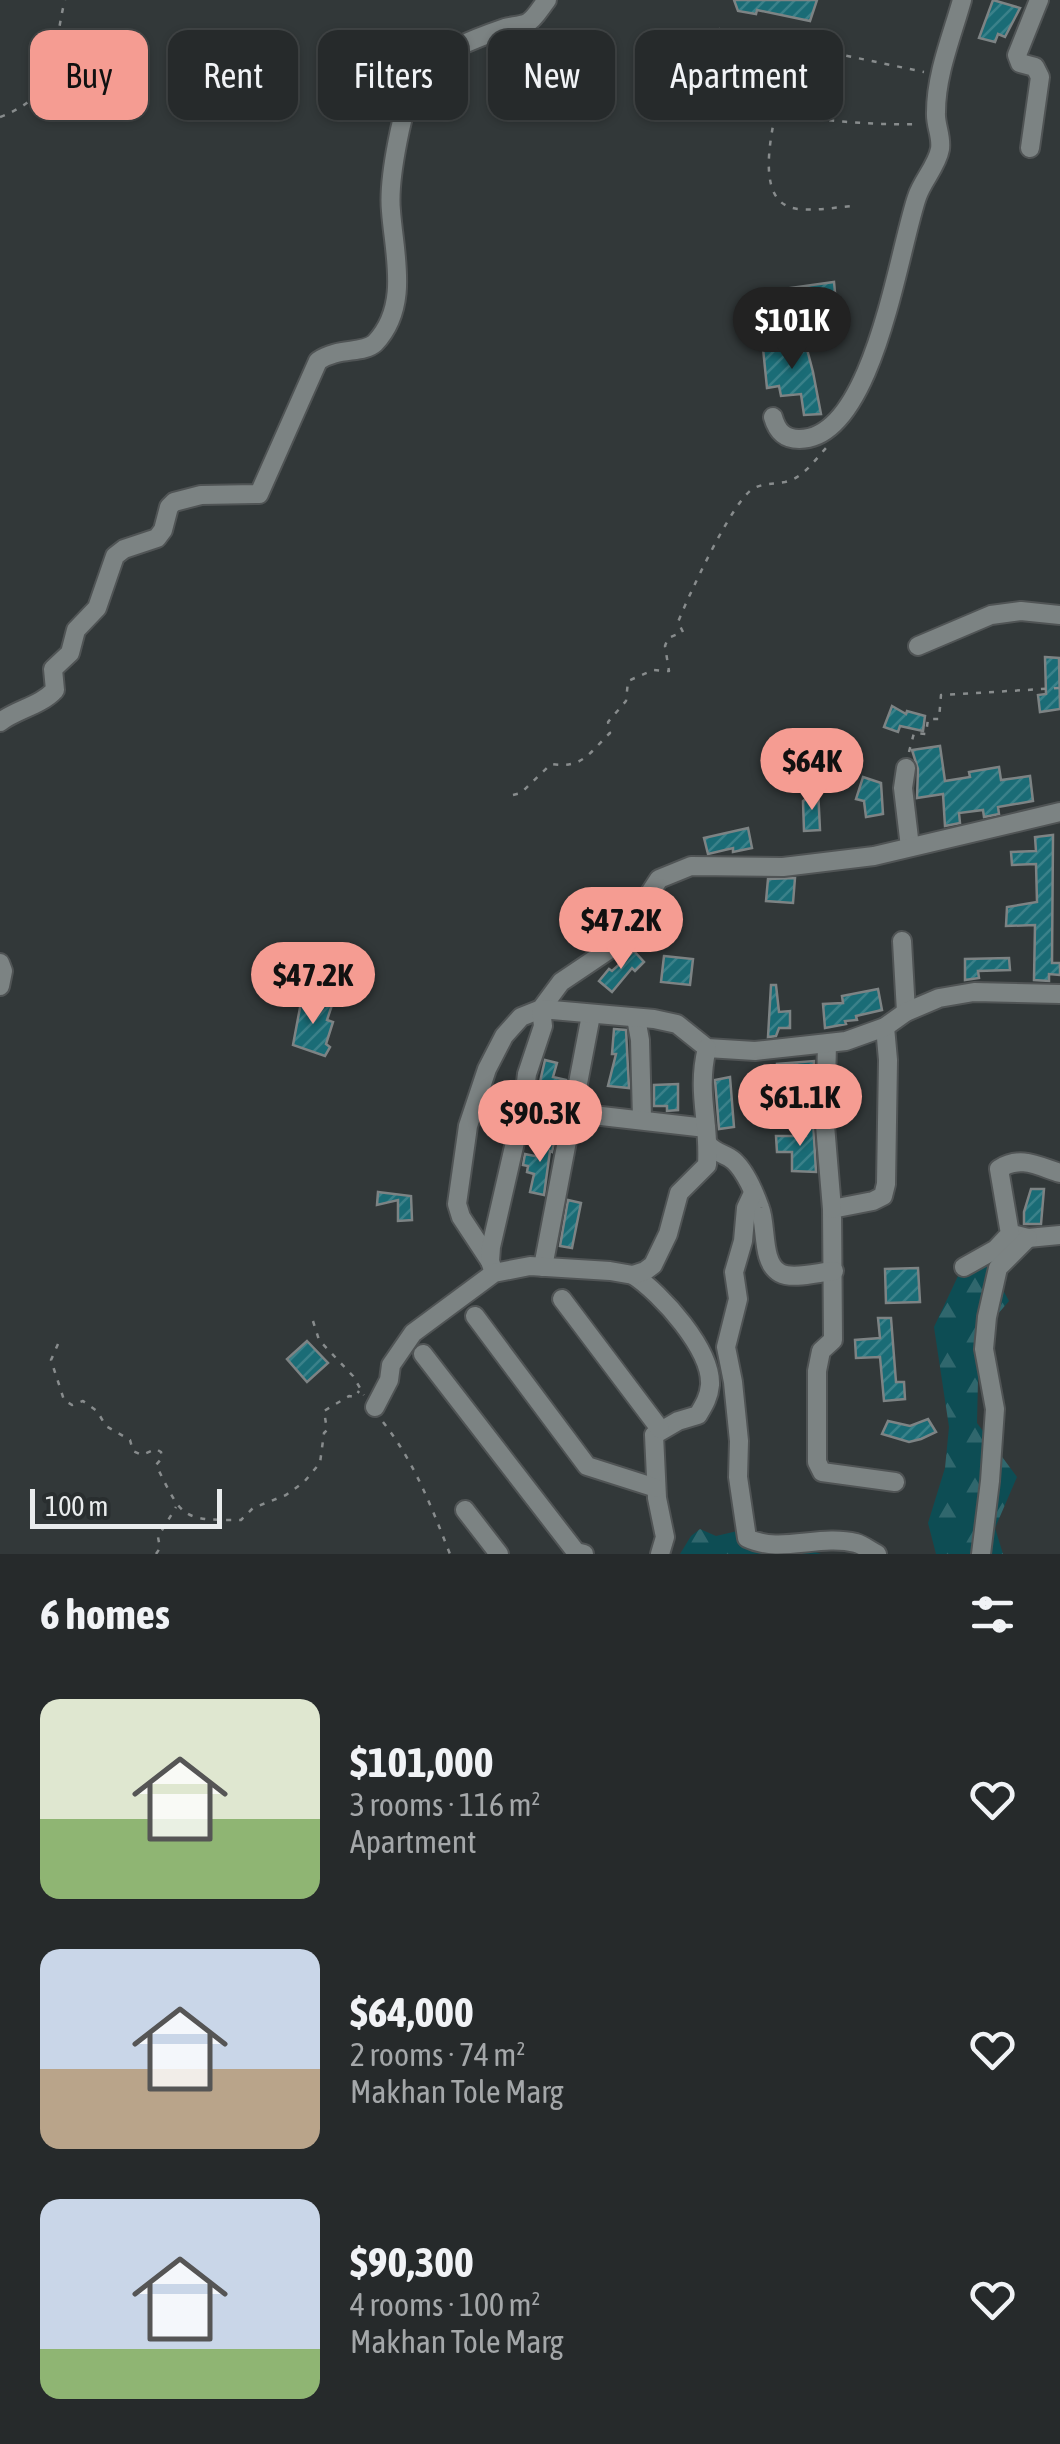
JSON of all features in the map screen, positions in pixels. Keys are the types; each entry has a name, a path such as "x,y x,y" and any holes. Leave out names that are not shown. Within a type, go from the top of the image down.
{"street":[{"path":"0,722 54,690 53,669 70,653 76,630 97,608 116,556 124,549 156,538 163,530 169,507 180,498 259,494 318,361 330,352 362,349 375,343 390,316 398,288 391,188 402,112 419,77 462,45 530,22 547,0"},
{"path":"773,417 786,437 813,438 824,434 851,404 884,325 917,196 940,152 936,124 940,76 962,0"},
{"path":"1030,148 1040,77 1035,67 1020,63 1017,55 1039,0"},
{"path":"918,646 990,615 1022,611 1060,616"},
{"path":"906,768 903,788 910,848"},
{"path":"492,1267 527,1074 543,1026 542,1009 561,982 616,945 659,879 676,869 700,866 783,868 874,856 1060,812"},
{"path":"902,941 906,1012"},
{"path":"0,963 0,986"},
{"path":"492,1267 457,1204 468,1126 478,1090 504,1036 521,1017 542,1009 636,1018 677,1024 707,1048 755,1050 827,1044 884,1027 906,1012 939,998 974,992 1060,994"},
{"path":"543,1266 591,1015"},
{"path":"636,1018 642,1119"},
{"path":"832,1209 873,1202 883,1196 888,1060 884,1027"},
{"path":"827,1044 825,1124 832,1209 833,1340 821,1351 817,1371 817,1462 822,1472 895,1482"},
{"path":"633,1275 652,1265 668,1234 680,1193 707,1164 700,1077 707,1048"},
{"path":"524,1107 642,1119 707,1136"},
{"path":"707,1136 714,1151 736,1164 753,1192 765,1225 768,1260 775,1271 784,1275 834,1271"},
{"path":"981,1554 994,1409 984,1349 987,1318 998,1268 1019,1236 999,1169 1013,1161 1026,1161 1060,1172"},
{"path":"753,1192 746,1208 743,1241 734,1272 738,1299 726,1347 739,1441 742,1522 747,1538 766,1548 784,1550 828,1542 856,1543 877,1554"},
{"path":"964,1267 1019,1236 1060,1235"},
{"path":"375,1407 389,1380 391,1365 413,1333 492,1267 543,1266 633,1275 666,1304 702,1352 711,1380 708,1398 698,1415 654,1435 656,1488 664,1537 660,1554"},
{"path":"562,1298 660,1429"},
{"path":"474,1316 587,1466 656,1488"},
{"path":"423,1354 576,1552 584,1554"},
{"path":"466,1510 499,1554"}],"path":[{"path":"0,117 19,111 48,78 56,61 64,0"},
{"path":"719,29 940,76"},
{"path":"775,120 767,160 771,184 784,204 796,210 854,206"},
{"path":"840,120 936,124"},
{"path":"513,795 521,794 551,764 570,767 580,762 610,733 608,722 626,701 628,680 653,670 668,671 668,638 683,632 678,622 685,602 736,505 752,489 787,482 802,474 830,444"},
{"path":"906,768 914,733 926,734 928,718 939,719 941,695 1060,688"},
{"path":"313,1321 319,1340 353,1376 359,1392 375,1407 417,1472 450,1554"},
{"path":"58,1344 51,1360 64,1400 89,1405 106,1426 130,1440 133,1451 142,1456 160,1452 162,1458 156,1465 176,1506 200,1521 241,1520 253,1508 294,1491 320,1462 327,1430 324,1411 349,1396 355,1398 359,1392"},
{"path":"156,1554 160,1548 158,1537 176,1506"}],"green space":[{"path":"988,1263 1009,1301 979,1336 977,1423 1017,1477 995,1528 1003,1554 936,1554 928,1523 945,1468 949,1427 934,1327 958,1276"},
{"path":"700,1529 716,1536 746,1529 821,1554 680,1554"}],"building":[{"path":"734,0 817,0 810,21 757,10 756,14 738,11"},
{"path":"993,0 1020,8 1005,37 998,34 995,42 979,38"},
{"path":"834,282 836,303 780,308 776,290"},
{"path":"803,334 821,414 804,415 801,394 781,396 779,386 767,388 763,348"},
{"path":"1045,657 1059,658 1060,709 1040,712 1038,695 1046,694"},
{"path":"892,706 906,714 907,711 925,716 923,731 900,726 898,732 884,727"},
{"path":"940,746 945,781 999,767 1001,780 1030,776 1033,801 998,807 999,814 984,817 983,810 959,813 960,823 945,826 943,794 917,798 918,769 912,750"},
{"path":"863,777 881,783 883,814 866,817 864,801 856,799"},
{"path":"818,789 820,830 804,831 803,801"},
{"path":"748,828 752,848 708,854 704,838"},
{"path":"1053,835 1052,963 1060,963 1060,975 1049,974 1049,981 1034,980 1035,925 1006,926 1007,907 1037,902 1036,864 1012,865 1011,852 1036,851 1035,837"},
{"path":"795,878 793,903 766,901 768,879"},
{"path":"634,951 644,962 635,971 632,968 612,992 599,981"},
{"path":"664,956 693,959 690,985 661,982"},
{"path":"1009,958 1010,970 978,971 979,978 965,980 965,959"},
{"path":"771,985 776,985 779,1012 790,1011 790,1028 779,1028 776,1036 768,1037"},
{"path":"878,989 882,1010 825,1028 823,1004 843,1003 842,996"},
{"path":"302,997 332,1005 327,1020 333,1022 326,1044 330,1047 325,1056 293,1045"},
{"path":"614,1029 626,1030 629,1088 608,1086 616,1054 612,1054"},
{"path":"545,1060 557,1063 553,1077 566,1080 563,1095 537,1095"},
{"path":"814,1061 813,1088 779,1090 777,1064"},
{"path":"730,1077 734,1127 719,1129 715,1080"},
{"path":"678,1084 678,1110 654,1106 654,1085"},
{"path":"813,1121 816,1172 792,1171 792,1152 777,1152 776,1136 806,1136 804,1123"},
{"path":"547,1132 556,1134 544,1195 530,1192 534,1174 523,1165 525,1154 540,1157"},
{"path":"1031,1189 1044,1189 1041,1224 1024,1224"},
{"path":"378,1192 411,1196 412,1220 398,1221 398,1200 377,1205"},
{"path":"568,1200 581,1203 572,1248 560,1246"},
{"path":"918,1268 920,1302 886,1303 885,1269"},
{"path":"878,1318 891,1318 896,1382 904,1382 905,1399 884,1401 880,1357 856,1358 855,1340 880,1338"},
{"path":"307,1341 328,1363 307,1382 287,1359"},
{"path":"928,1419 936,1432 921,1439 909,1442 882,1434 888,1421 910,1426"}]}
